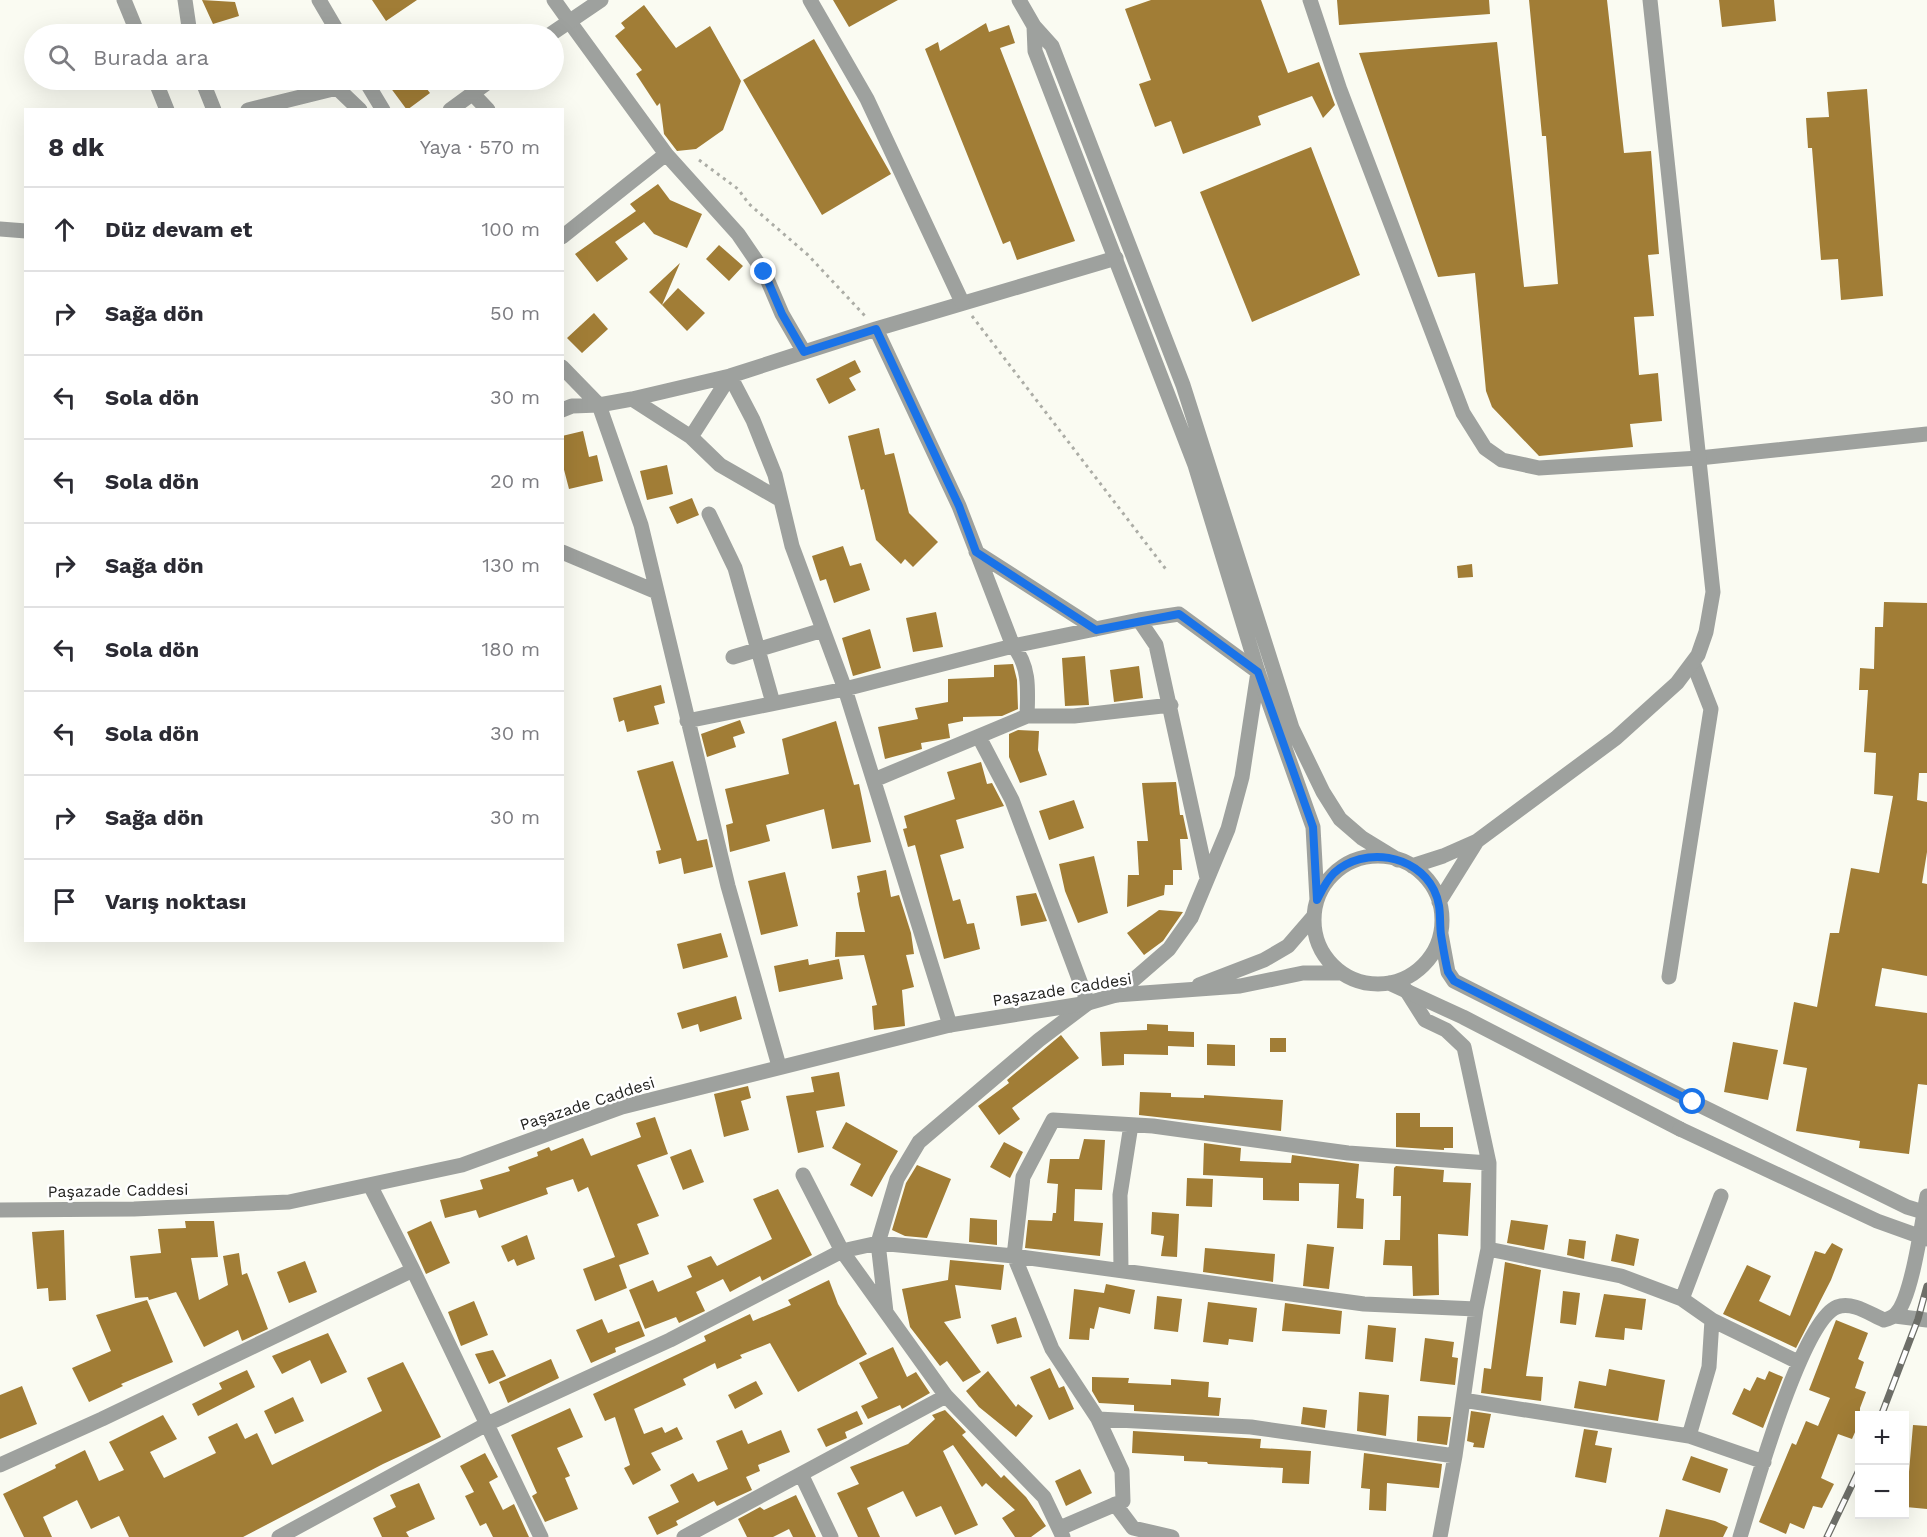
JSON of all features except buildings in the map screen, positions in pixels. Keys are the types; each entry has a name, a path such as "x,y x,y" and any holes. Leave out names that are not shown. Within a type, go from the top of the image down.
{"street":[{"path":"124,0 134,24"},
{"path":"185,0 189,24"},
{"path":"319,0 333,24"},
{"path":"554,0 666,154 738,234 764,272 782,314 804,352"},
{"path":"564,25 601,0"},
{"path":"810,0 867,99 962,303"},
{"path":"1019,0 1034,26 1052,46 1170,352 1212,471 1292,728 1323,792 1340,819 1362,838 1405,863 1428,882 1439,902 1441,932 1448,972 1454,981 1907,1207 1927,1213"},
{"path":"1310,0 1340,90 1463,413 1485,448 1502,460 1539,468 1699,458 1927,434"},
{"path":"1317,900 1324,885 1335,872 1349,863 1382,856 1405,863 1443,856 1477,841 1616,738 1677,683 1693,663 1706,632 1713,592 1650,0"},
{"path":"1034,26 1035,51 1195,465 1258,672 1313,827 1317,900 1314,916 1315,933 1320,949 1330,963 1342,973 1358,981 1389,983 1406,990 1680,1129 1877,1221 1927,1239"},
{"path":"159,90 166,108"},
{"path":"206,90 213,108"},
{"path":"256,108 329,90"},
{"path":"339,90 358,108"},
{"path":"371,90 382,108"},
{"path":"453,108 476,90"},
{"path":"472,93 486,108"},
{"path":"564,235 666,154"},
{"path":"0,229 24,231"},
{"path":"564,409 572,406 599,405 632,399 730,376 876,329 1116,258"},
{"path":"876,329 959,506 1013,646 1022,656 1028,681 1027,716"},
{"path":"564,369 599,405 641,525 728,886 779,1066"},
{"path":"691,437 730,376"},
{"path":"730,376 753,420 775,475 792,546 845,688 950,1025"},
{"path":"632,399 691,437 720,465 781,500"},
{"path":"709,514 735,567 773,703"},
{"path":"976,552 1096,630"},
{"path":"564,553 657,592"},
{"path":"687,721 845,688 1013,646 1179,614 1258,672"},
{"path":"1139,620 1156,645 1171,705 1207,878"},
{"path":"733,657 823,630"},
{"path":"1669,977 1711,709 1693,663"},
{"path":"1116,995 1169,949 1191,918 1228,829 1242,777 1258,672"},
{"path":"874,780 1027,716 1074,716 1171,705"},
{"path":"886,1312 878,1243 897,1179 919,1142 1039,1040 1088,1003 1012,800 979,737"},
{"path":"1439,902 1477,841"},
{"path":"1182,992 1264,960 1288,946 1314,916"},
{"path":"1389,983 1411,974 1428,960 1441,932"},
{"name":"Paşazade Caddesi","path":"0,1210 134,1209 289,1202 462,1165 622,1107 950,1025 1088,1003 1116,995 1240,986 1304,973 1342,973"},
{"path":"1406,990 1425,1020 1446,1030 1464,1047 1489,1163 1488,1249 1476,1309 1455,1456 1440,1537"},
{"path":"803,1175 842,1251 946,1396 1044,1497 1061,1533 1123,1501 1122,1471 1098,1419 1052,1349 1014,1256 1023,1177 1053,1120 1131,1125 1348,1153 1489,1163"},
{"path":"1121,1270 1120,1195 1131,1125"},
{"path":"371,1186 541,1537"},
{"path":"1682,1299 1721,1196"},
{"path":"1895,1316 1902,1307 1912,1272 1927,1196"},
{"path":"279,1537 488,1424 670,1340 842,1251 878,1243 1014,1256 1364,1304 1476,1309"},
{"path":"1488,1249 1621,1276 1682,1299 1712,1320 1798,1362"},
{"path":"0,1465 413,1270"},
{"path":"1740,1537 1798,1362 1827,1312 1838,1306 1851,1306 1884,1320 1895,1316 1927,1320"},
{"path":"1689,1436 1709,1367 1712,1320"},
{"path":"684,1537 946,1396"},
{"path":"1463,1400 1689,1436 1764,1462"},
{"path":"1098,1419 1251,1428 1455,1456"},
{"path":"801,1474 831,1537"},
{"path":"1115,1504 1133,1528 1172,1537"}],"path":[{"path":"699,160 738,189 749,204 808,255 876,329"},
{"path":"962,303 1168,572"}],"railway":[{"path":"1883,1411 1918,1319 1927,1286"},
{"path":"1827,1537 1855,1478"}],"route":[{"path":"764,272 782,314 804,352 876,329 959,506 976,552 1096,630 1158,616 1179,614 1258,672 1313,827 1316,848 1317,900 1324,885 1335,872 1349,863 1382,856 1412,866 1433,888 1439,902 1442,917 1441,932 1448,972 1454,981 1693,1102"}]}
